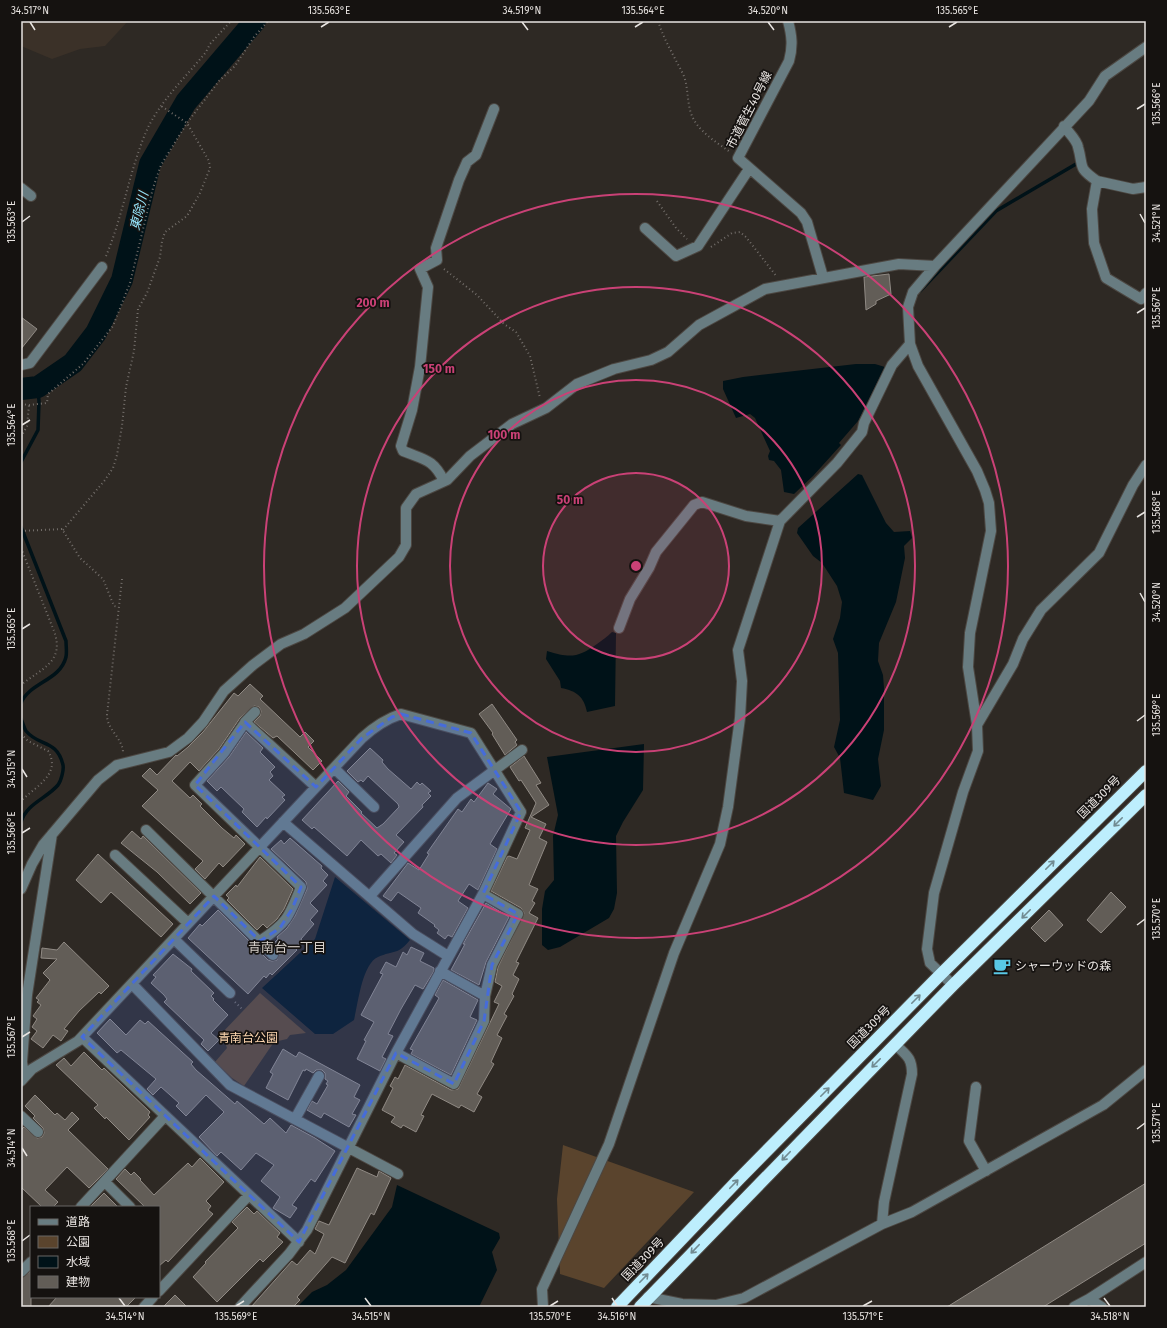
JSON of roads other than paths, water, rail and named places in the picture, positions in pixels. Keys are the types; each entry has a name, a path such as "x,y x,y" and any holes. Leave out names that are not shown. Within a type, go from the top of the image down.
{"highway":[{"name":"国道309号","path":"618,1307 739,1179 940,975 1146,770"},
{"path":"640,1307 648,1297 953,985 1146,795"}],"street":[{"name":"市道菅生40号線","path":"788,21 792,35 792,48 789,60 738,158 801,213 806,222 823,277"},
{"path":"953,985 940,975 930,963 927,949 934,893 952,828 978,751 977,725 968,667 970,633 991,531 989,503 977,471 918,366 910,344 908,307 912,292 934,266 1089,100 1105,76 1146,47"},
{"path":"444,481 437,468 431,462 403,451 401,446 412,410 420,367 428,287 420,269 437,260 436,248 459,180 467,162 476,155 494,109"},
{"path":"1064,126 1078,146 1080,161 1084,172 1097,181 1133,189 1146,187"},
{"path":"645,228 676,256 698,246 750,169"},
{"path":"1097,181 1092,209 1094,243 1106,278 1141,299 1146,293"},
{"path":"21,188 31,196"},
{"path":"21,889 42,845 98,780 117,765 169,752 188,738 203,722 224,691 253,665 281,644 304,634 349,604 399,557 406,545 406,508 416,494 444,481 485,443 512,424 546,408 577,384 614,369 651,360 668,352 699,325 764,289 899,264 934,266"},
{"path":"21,365 30,363 102,267"},
{"path":"543,1307 542,1289 609,1144 674,953 720,844 728,807 740,718 742,681 738,650 780,521 837,462 862,432 864,423 892,365 910,344"},
{"path":"977,725 1013,664 1023,638 1041,610 1099,553 1133,485 1146,465"},
{"path":"619,628 630,599 649,568 656,552 694,505 702,502 746,516 780,521"},
{"path":"255,712 245,722 224,753 196,785 301,887 292,909 280,928 260,941"},
{"path":"21,1081 39,1064 64,1051 82,1037 316,787 375,727 392,717 401,714 471,733 521,812 483,894 396,1053 307,1230 289,1254 240,1307"},
{"path":"245,722 316,787"},
{"path":"370,896 457,798 522,750"},
{"path":"334,768 374,807"},
{"path":"283,822 413,934 448,956"},
{"path":"146,830 273,955"},
{"path":"28,1073 23,1068 22,1052 26,994 53,832"},
{"path":"114,855 188,923"},
{"path":"396,1053 454,1084 484,1021 486,996 492,966 518,914 483,894"},
{"path":"174,939 230,993"},
{"path":"440,972 486,996"},
{"path":"132,984 230,1085 398,1174"},
{"path":"82,1037 299,1242"},
{"path":"882,1224 884,1202 912,1074 912,1064 910,1058 895,1044"},
{"path":"648,1297 682,1304 716,1305 744,1298 882,1224 912,1212 1103,1105 1146,1070"},
{"path":"294,1118 319,1076"},
{"path":"976,1087 969,1141 986,1171"},
{"path":"21,1116 38,1132"},
{"path":"82,1206 165,1116"},
{"path":"105,1182 129,1206"},
{"path":"160,1290 249,1195"},
{"path":"1074,1307 1146,1262"},
{"path":"21,1272 30,1263"},
{"path":"144,1307 152,1298"},
{"path":"1089,1299 1102,1307"}],"water":[{"path":"856,364 875,364 885,367 858,421 839,443 841,445 813,476 794,494 784,492 781,470 774,461 769,460 768,456 770,451 755,418 750,414 736,418 723,389 723,381 743,377"},
{"path":"858,474 862,475 886,523 894,532 910,531 912,538 904,546 905,558 896,602 879,643 878,661 883,675 884,688 884,730 878,759 881,786 873,800 844,793 840,758 834,747 840,720 838,653 833,639 840,618 842,602 837,586 822,563 813,556 797,533 798,528"},
{"path":"612,632 616,633 615,706 587,712 584,702 579,696 571,691 561,688 560,681 546,659 547,651 568,656 579,654 590,649"},
{"path":"644,744 643,790 616,836 617,893 614,909 609,918 560,947 548,950 542,945 542,909 545,891 554,880 553,836 558,815 547,757"},
{"path":"335,877 410,940 396,952 378,957 368,968 364,976 354,1020 333,1034 315,1034 262,988 315,939"},
{"path":"397,1185 499,1233 500,1238 492,1252 497,1270 479,1307 297,1307 312,1292 327,1285 346,1270 392,1207"}],"waterway":[{"name":"東除川","path":"21,389 38,387 73,363 96,333 122,280 150,164 186,102 255,21"},
{"path":"920,291 996,211 1076,164"},
{"path":"21,462 38,430 38,387"},
{"path":"21,527 66,641 66,657 63,665 51,677 31,690 21,703"},
{"path":"21,719 26,731 31,736 57,751 63,765 62,775 58,785 32,806 21,822"}],"place":[{"name":"シャーウッドの森","path":"1002,966"}],"district":[{"name":"青南台一丁目","path":"287,947"}],"park label":[{"name":"青南台公園","path":"248,1038"}]}
